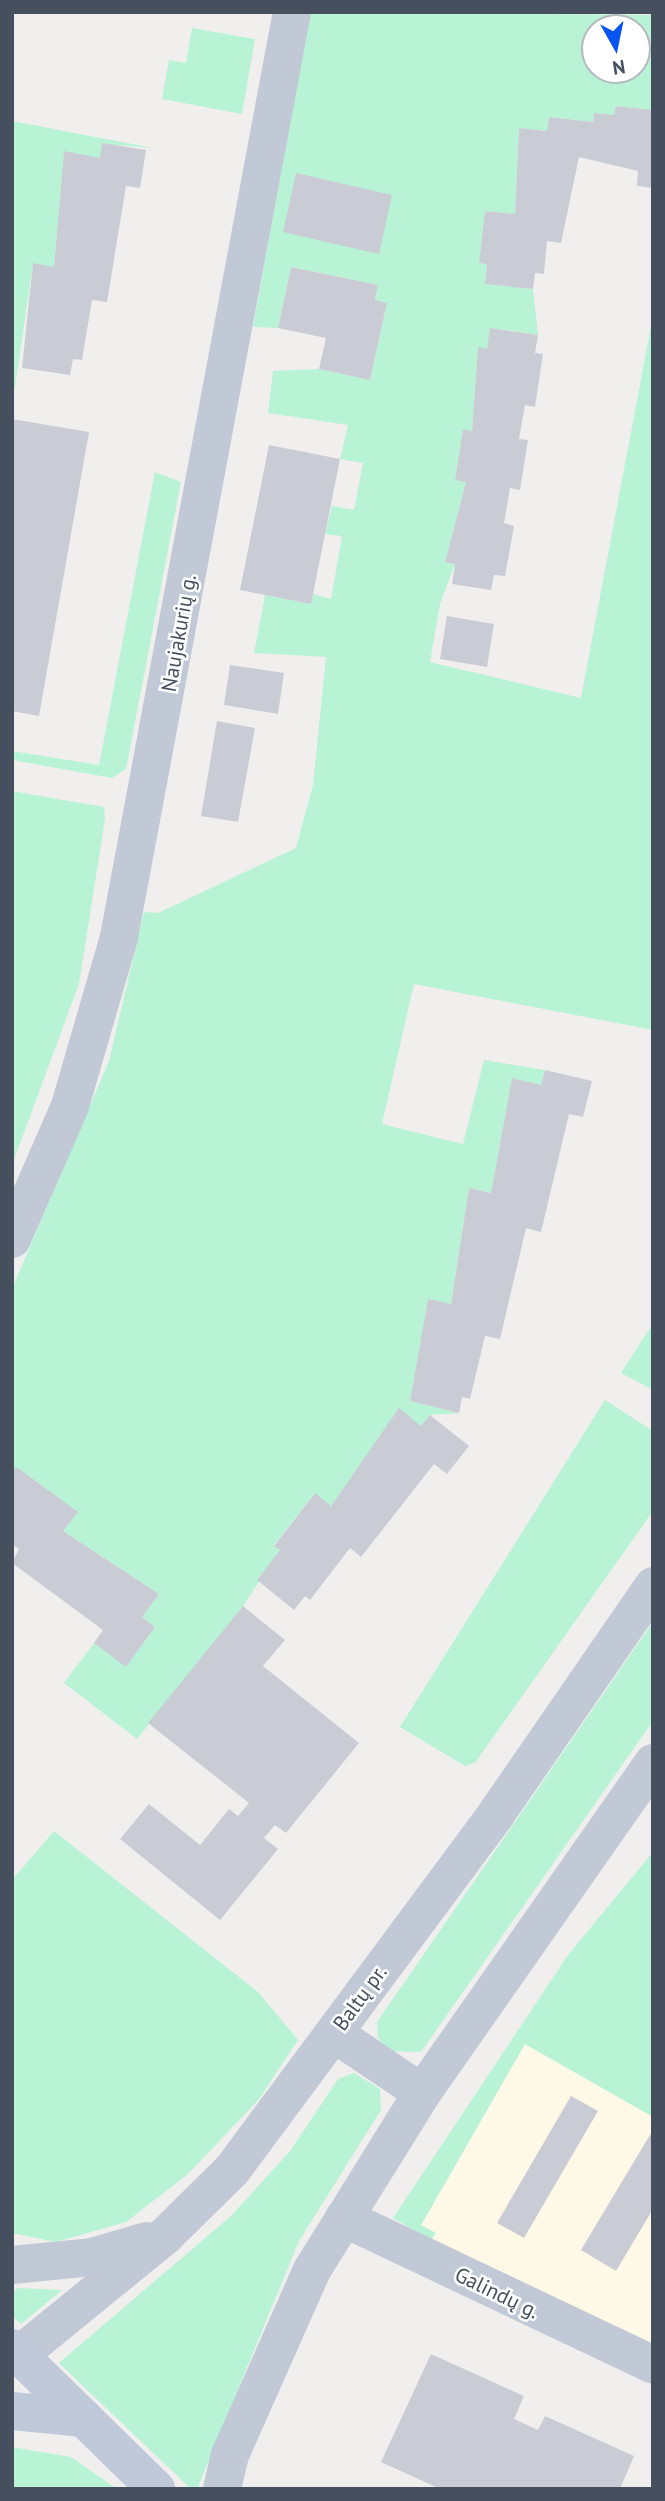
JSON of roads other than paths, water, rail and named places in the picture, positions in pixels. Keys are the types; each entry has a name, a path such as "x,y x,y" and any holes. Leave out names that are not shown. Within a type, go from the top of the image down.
{"main road":[{"path":"15,2355 156,2489"},
{"path":"12,2411 84,2418"}],"street":[{"name":"Naujakurių g.","path":"12,1239 70,1106 119,937 292,12"},
{"name":"Baltų pr.","path":"15,2355 166,2235 232,2170 335,2034 653,1586"},
{"path":"222,2489 284,2326 344,2218 422,2092 653,1763"},
{"path":"335,2034 422,2092"},
{"name":"Galindų g.","path":"344,2218 653,2365"},
{"path":"12,2265 92,2258 166,2235"}]}
